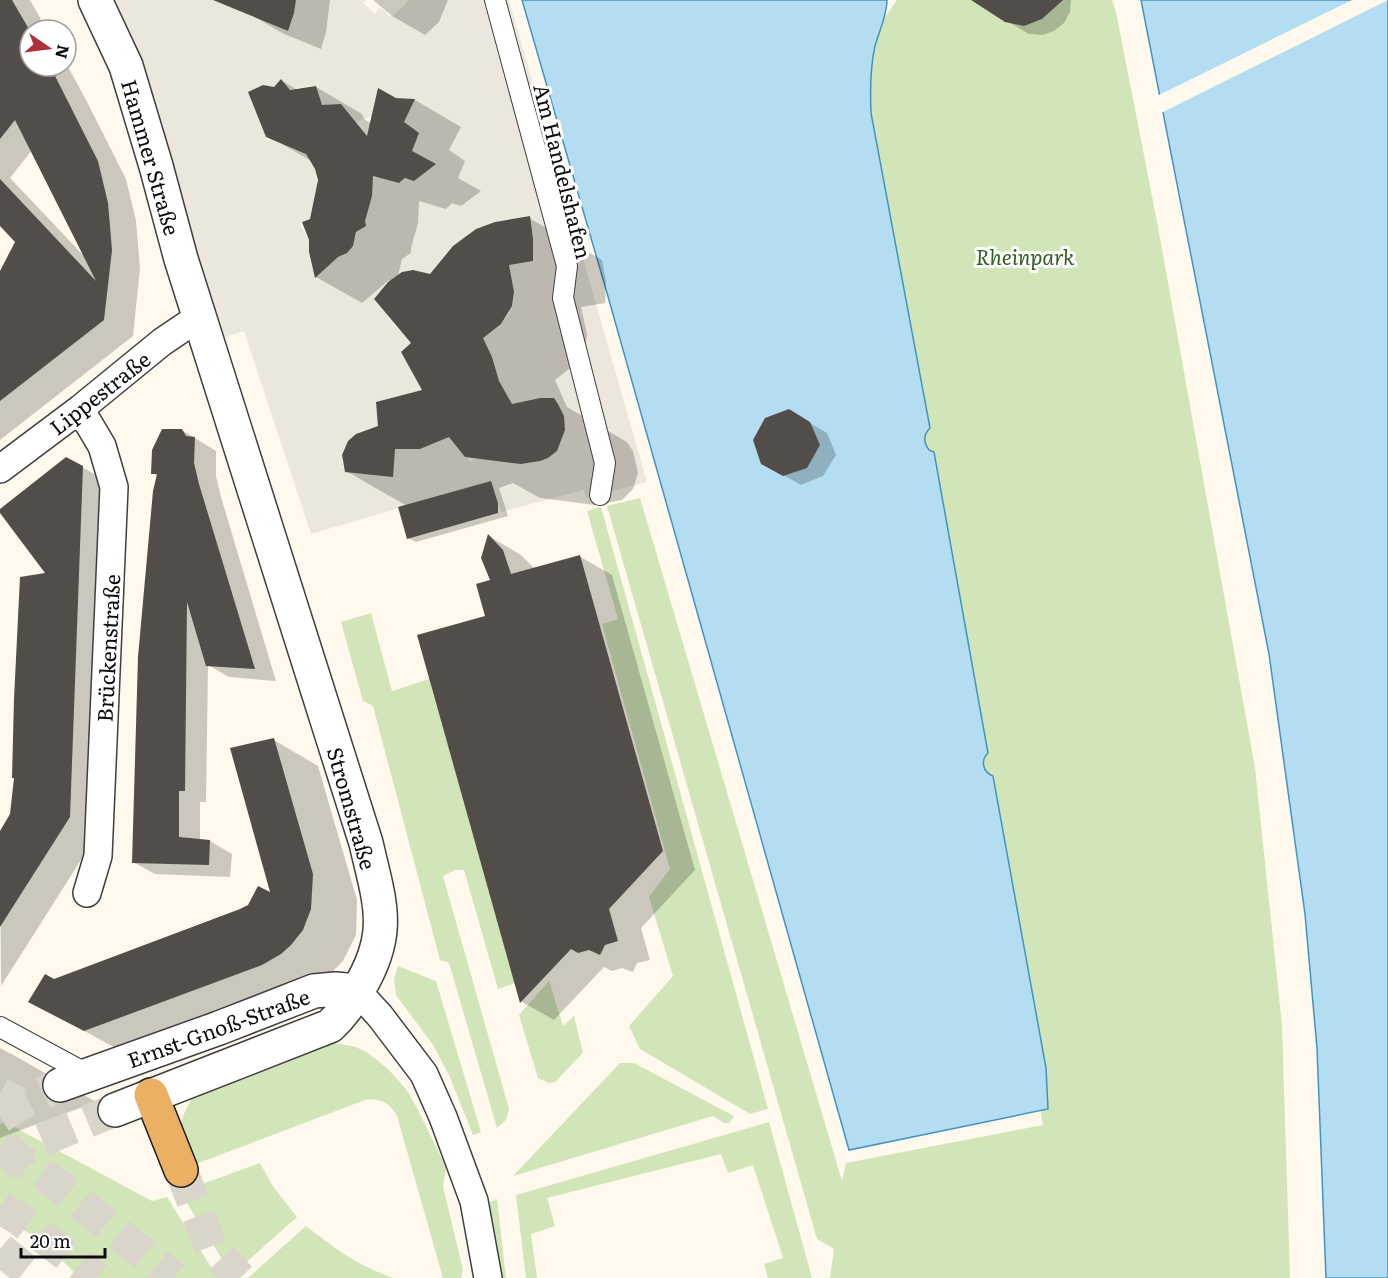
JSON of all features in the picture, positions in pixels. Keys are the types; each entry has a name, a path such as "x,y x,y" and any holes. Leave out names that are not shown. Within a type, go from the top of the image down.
{"highway":[{"path":"151,1095 181,1170"}],"street":[{"name":"Hammer Straße","path":"95,0 126,66 199,317"},
{"name":"Am Handelshafen","path":"495,0 567,266 562,298 605,463 600,495"},
{"name":"Lippestraße","path":"0,469 80,410 162,342 199,317"},
{"name":"Stromstraße","path":"199,317 362,832 380,901 380,942 367,974 357,991"},
{"name":"Brückenstraße","path":"80,410 102,446 114,487 98,856 87,893"},
{"name":"Ernst-Gnoß-Straße","path":"82,1077 314,991 336,989 357,991 343,1015 330,1026 115,1110"},
{"path":"357,991 405,1047 429,1085 474,1201 488,1278"},
{"path":"0,1027 82,1077 124,1077 141,1085 151,1095"}],"green space":[{"name":"Rheinpark","path":"897,0 1112,0 1116,12 1158,227 1255,768 1282,1025 1290,1278 830,1278 834,1249 817,1239 607,506 640,498 842,1181 846,1163 1043,1125 859,103 865,46"},
{"path":"601,507 768,1109 750,1114 640,1049 629,1026 673,976 649,897 670,869 602,624 618,619 587,511"},
{"path":"371,613 392,691 429,679 515,983 498,989 464,870 455,870 443,876 509,1109 506,1120 497,1128 449,963 440,960 373,706 363,701 341,622"},
{"path":"398,966 436,981 481,1132 473,1135 449,1075 433,1045 396,995 394,979"},
{"path":"549,981 563,1026 574,1016 583,1053 555,1082 549,1083 538,1078 519,1015"},
{"path":"335,1043 356,1047 368,1053 388,1069 406,1089 418,1110 446,1167 443,1186 463,1270 461,1278 443,1278 397,1116 384,1102 365,1100 196,1164 185,1147 180,1131 182,1120 195,1094 326,1044"},
{"path":"620,1063 634,1063 734,1116 729,1123 724,1123 713,1116 513,1176"},
{"path":"5,1122 152,1201 167,1197 218,1278 80,1278 40,1239 0,1218 0,1124"},
{"path":"769,1122 812,1278 768,1278 764,1264 783,1258 753,1165 728,1173 721,1154 547,1198 555,1226 531,1234 537,1278 526,1278 516,1195"},
{"path":"260,1163 274,1188 297,1217 232,1275 180,1192"},
{"path":"497,1199 506,1278 497,1278 489,1203"},
{"path":"306,1226 347,1256 393,1278 248,1278"}],"shaded area":[{"path":"111,0 231,0 250,16 288,31 296,0 366,0 363,3 375,14 379,7 391,17 408,0 509,0 647,482 586,498 584,490 501,512 491,481 311,534 244,331 224,337 177,189","holes":["279,82 283,82 290,89 313,86 318,93 320,110 331,104 342,106 349,124 373,116 387,93 396,98 407,98 412,105 400,125 419,133 410,152 429,161 400,183 374,178 370,186 372,196 364,218 365,226 357,232 353,246 347,253 320,271 313,270 309,240 299,223 313,217 311,214 318,187 315,169 303,151 293,150 283,137 267,140 250,96 253,90 263,85 274,87","529,217 533,239 532,261 499,267 513,284 514,301 509,314 501,324 478,334 492,357 496,371 493,373 504,390 511,408 525,401 554,398 564,416 565,430 557,451 540,461 521,464 483,455 471,462 448,434 448,437 420,449 392,448 345,472 342,455 348,441 361,431 380,429 376,402 424,391 402,353 414,341 396,327 374,299 376,296 388,282 402,272 413,270 429,277 445,255 476,229 495,222"]}],"water":[{"path":"522,0 887,0 886,12 872,63 871,113 930,428 926,433 925,441 929,450 934,452 988,753 984,759 984,766 993,776 1046,1068 1048,1109 849,1150"},
{"path":"1141,0 1388,0 1388,1278 1326,1278 1317,1048 1305,914 1269,654"}],"pier":[{"path":"1352,0 1388,0 1161,113 1157,96"}],"building":[{"path":"0,0 12,0 22,18 18,18 18,78 56,78 98,161 108,203 112,250 104,320 0,401 0,271 15,242 0,226 0,179 96,281 15,120 0,139"},
{"path":"213,0 296,0 288,31"},
{"path":"971,0 1063,0 1042,19 1024,26 1005,22"},
{"path":"281,79 290,90 316,86 322,105 341,104 367,136 378,88 396,98 415,99 404,122 419,133 412,151 436,164 414,181 405,178 399,183 373,176 366,226 356,232 353,246 347,253 338,257 315,278 309,252 309,240 302,222 310,219 318,180 315,169 306,154 266,137 248,92 263,85 274,87"},
{"path":"530,216 533,261 509,265 514,292 512,306 501,324 483,338 492,357 499,381 512,404 540,398 554,398 558,404 564,416 565,430 557,451 540,461 521,464 465,457 449,437 420,449 395,449 393,477 345,472 342,455 348,441 356,434 378,426 376,402 422,390 401,352 411,343 374,299 388,282 402,272 413,270 430,274 453,246 476,229 495,222"},
{"path":"789,409 810,422 820,445 807,468 783,476 761,464 753,440 765,418"},
{"path":"162,429 182,429 186,436 195,437 194,463 199,484 255,669 206,666 187,602 185,791 179,791 179,837 210,840 209,865 132,863 138,657 153,491 157,474 151,474 152,450"},
{"path":"66,457 83,466 70,817 0,927 0,831 10,814 14,778 12,778 14,699 20,577 45,573 0,513 0,509"},
{"path":"491,481 498,503 498,513 407,539 398,507"},
{"path":"488,534 503,550 511,574 580,555 663,851 609,909 618,941 605,945 600,955 589,950 578,953 571,949 520,1003 417,635 485,616 476,584 490,580 481,558"},
{"path":"274,738 313,874 311,909 303,930 291,945 262,965 84,1031 28,1002 45,974 54,979 240,909 248,905 258,886 270,892 230,748"}],"tunnel":[{"path":"0,1117 20,1104 60,1085"},
{"path":"0,1094 20,1104"},
{"path":"0,1165 30,1145 115,1110"},
{"path":"0,1148 50,1179 174,1278"},
{"path":"181,1170 211,1247 240,1278"},
{"path":"0,1207 97,1278"},
{"path":"0,1249 36,1278"}]}
